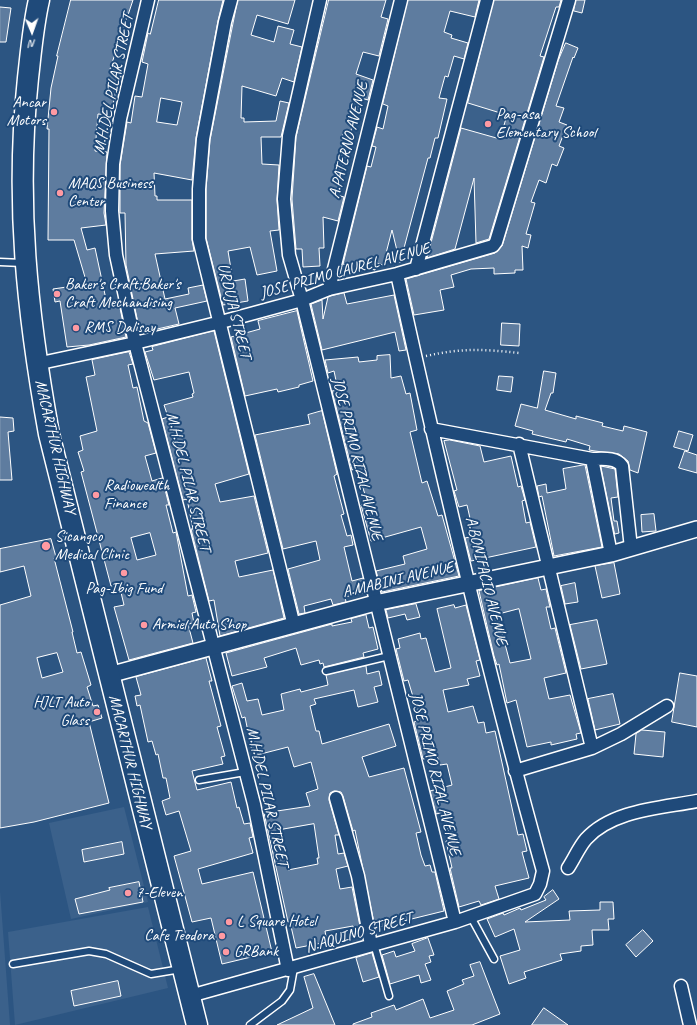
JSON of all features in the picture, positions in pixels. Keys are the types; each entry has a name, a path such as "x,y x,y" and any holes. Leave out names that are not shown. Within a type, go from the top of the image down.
{"highway":[{"name":"MACARTHUR HIGHWAY","path":"39,0 24,114 22,218 24,263 36,364 49,434 197,1025"}],"street":[{"name":"M.H.DEL PILAR STREET","path":"148,0 120,118 113,164 112,212 116,255 135,344 254,804 291,969"},
{"name":"URDUJA STREET","path":"231,0 225,22 203,139 199,189 199,239 221,322 294,626"},
{"name":"JOSE PRIMO RIZAL AVENUE","path":"320,0 289,136 284,198 289,255 302,300 388,656 455,922"},
{"name":"A.PATERNO AVENUE","path":"330,289 400,0"},
{"path":"416,268 487,0"},
{"name":"JOSE PRIMO LAUREL AVENUE","path":"36,364 135,344 221,322 302,300 330,289 397,274 488,248 496,242 569,0"},
{"name":"A.BONIFACIO AVENUE","path":"397,274 431,429 470,582 515,771 543,871 540,884 535,894"},
{"path":"431,429 519,444 592,459 615,460 622,466 630,548"},
{"path":"519,444 592,748"},
{"path":"592,459 611,554"},
{"name":"A.MABINI AVENUE","path":"109,675 375,603 470,582 611,554 697,529"},
{"path":"515,771 592,748 621,734 667,706"},
{"path":"336,798 358,876 373,944"},
{"path":"568,868 586,839 601,828 622,817 697,801"},
{"name":"N.AQUINO STREET","path":"190,996 455,922 535,894"},
{"path":"682,986 690,1025"}],"lane":[{"path":"0,262 24,263"},
{"path":"326,671 388,656"},
{"path":"199,780 245,772"},
{"path":"471,917 494,959"},
{"path":"373,944 389,996"},
{"path":"13,964 89,951 106,954 151,974 183,969"},
{"path":"250,1025 282,1001 290,990 291,969"}],"path":[{"path":"416,358 447,351 476,349 519,352"}],"shaded area":[{"name":"Pag-asa Elementary School","path":"467,84 525,103 508,163 450,145"},
{"path":"124,807 148,902 71,919 49,823"},
{"path":"0,891 10,1025 0,1025"},
{"path":"148,907 168,988 15,1025 8,932"}],"building":[{"path":"71,0 133,0 110,69 122,71 119,85 117,84 111,115 98,114 95,151 107,152 104,213 106,225 81,228 87,250 95,248 107,304 119,303 126,337 89,345 67,347 60,301 55,302 53,289 87,284 74,240 48,240 49,129 47,129 51,88 57,56"},
{"path":"159,0 223,0 196,138 192,180 154,173 155,196 157,196 157,200 192,200 192,239 194,251 155,254 165,299 189,294 188,288 203,285 207,301 175,308 179,324 140,333 126,265 125,213 120,213 120,165 127,122 131,123 135,96 142,97 148,64 142,62 148,33 150,34","holes":["161,98 182,102 177,125 157,122"]},
{"path":"238,0 295,0 288,24 257,15 251,35 274,42 278,26 294,30 290,44 302,47 294,82 282,78 276,96 242,86 241,118 244,118 244,122 276,121 280,101 289,103 281,137 261,137 262,164 279,165 277,200 279,230 270,231 277,271 257,275 250,247 228,251 233,281 245,279 248,301 223,305 206,238 206,189 210,140"},
{"path":"329,0 386,0 381,17 388,19 379,56 363,52 356,74 373,80 368,100 361,98 358,110 356,109 350,135 343,134 341,156 345,157 337,195 344,197 338,221 323,217 324,248 319,248 320,266 303,267 302,249 296,249 292,199 296,137"},
{"path":"408,0 479,0 475,17 450,11 444,32 452,35 451,38 468,43 464,59 454,56 448,77 445,76 439,98 447,99 438,138 435,138 430,158 428,158 400,263 392,230 383,265 377,263 375,270 364,267 362,271 343,264 367,166 371,167 376,147 372,146 377,127 383,129 388,106 383,104"},
{"path":"494,0 561,0 559,7 556,7 540,56 544,57 489,239 476,243 474,178 455,249 427,258 461,128 500,139 507,115 468,103"},
{"path":"576,0 585,0 582,13 574,11"},
{"path":"0,7 11,8 6,42 0,42"},
{"path":"566,43 578,48 574,58 573,57 556,106 564,108 559,122 567,125 559,146 564,148 557,166 552,164 546,183 539,180 531,202 535,203 526,234 531,235 528,248 522,246 523,270 515,270 515,273 494,274 494,268 471,269 451,275 454,287 440,290 444,310 414,315 406,279 495,253 502,246 558,61"},
{"path":"344,293 347,304 394,295 406,350 399,351 395,332 322,350 311,304 322,300 323,319 328,297"},
{"path":"297,311 313,381 299,385 299,387 278,392 277,389 245,396 231,337 260,329 258,321"},
{"path":"502,323 520,324 519,346 501,345"},
{"path":"214,331 249,474 215,484 220,502 254,496 268,553 235,561 239,577 273,570 284,618 220,636 214,600 209,601 191,529 193,529 187,499 183,500 162,419 168,417 164,405 193,397 192,394 194,393 189,372 154,380 145,352 153,350 152,347"},
{"path":"129,352 133,364 128,365 133,388 137,387 144,421 148,423 156,453 145,456 152,481 162,478 169,505 166,505 173,533 176,532 188,596 192,595 196,612 192,613 194,623 188,624 193,643 129,660 114,607 124,605 119,584 111,586 81,472 84,471 78,452 83,450 80,436 97,431 86,377 95,375 92,360","holes":["150,533 156,555 137,560 131,538"]},
{"path":"390,355 391,378 401,376 406,394 410,393 417,430 410,432 422,483 427,481 438,516 442,515 459,576 382,592 376,571 405,564 403,556 427,549 421,527 371,541 361,505 368,503 356,468 352,470 332,391 338,390 334,371 328,373 325,360 358,357 359,362 377,360 377,356"},
{"path":"544,371 556,373 553,393 551,393 545,410 576,419 576,416 603,423 602,426 623,431 624,426 647,432 638,473 630,470 628,461 619,454 589,450 590,446 567,439 566,442 532,434 533,431 515,426 521,404 537,408"},
{"path":"499,376 513,377 511,392 497,390"},
{"path":"322,411 337,474 334,476 344,514 341,515 347,536 351,535 353,545 344,547 352,581 363,578 366,592 345,597 346,602 333,605 331,599 304,606 305,613 299,614 288,569 320,560 316,541 283,549 255,435 310,424 308,415"},
{"path":"0,417 13,418 14,431 8,432 12,480 0,480"},
{"path":"679,431 693,435 688,451 674,447"},
{"path":"450,440 480,446 484,462 511,456 518,487 521,486 525,500 522,501 526,523 530,522 536,547 471,561 465,538 474,536 467,505 459,507 454,491 457,490 444,441"},
{"path":"685,451 697,455 697,473 679,468"},
{"path":"585,465 602,547 554,556 542,496 539,497 537,486 546,484 547,493 566,489 563,469"},
{"path":"601,466 615,469 618,497 611,498 614,521 617,521 619,533 615,534"},
{"path":"654,514 656,531 642,532 641,515"},
{"path":"51,539 56,557 54,558 77,653 81,652 91,685 87,687 93,706 98,705 102,718 89,722 109,803 34,822 0,828 0,605 31,596 24,566 0,572 0,549","holes":["57,653 63,672 42,678 37,658"]},
{"path":"614,563 620,594 602,598 595,566"},
{"path":"538,578 541,590 546,589 550,607 546,607 551,629 555,628 566,673 544,678 549,699 570,695 581,733 576,734 577,739 551,745 551,742 527,747 516,700 507,703 499,664 497,665 494,656 479,591","holes":["519,609 531,659 510,663 500,625 502,625 500,614"]},
{"path":"575,583 578,602 565,604 561,586"},
{"path":"416,604 420,617 407,620 405,614 388,618 386,610"},
{"path":"454,605 455,608 466,605 480,660 476,661 480,676 467,679 469,685 443,690 448,712 473,706 478,723 484,722 486,733 495,731 518,835 523,834 527,851 522,852 529,878 495,886 499,899 481,905 479,901 459,907 450,868 452,868 446,841 450,841 444,812 436,814 430,791 452,785 447,764 440,765 437,756 423,759 414,722 420,720 408,680 404,681 396,649 400,648 398,639 420,633 421,639 426,638 435,672 451,668 437,609"},
{"path":"366,615 369,628 373,627 378,649 363,653 364,657 324,667 323,663 320,664 319,660 301,665 296,648 264,658 267,667 232,676 226,653 332,624 332,626 352,622 351,619"},
{"path":"597,620 607,664 581,669 570,625"},
{"path":"206,658 212,681 209,681 221,726 217,727 225,756 221,757 223,764 192,771 197,790 231,782 237,808 239,807 244,824 250,823 253,837 249,838 253,853 198,869 202,884 253,872 272,952 222,964 211,918 192,922 174,856 191,851 179,811 166,815 162,801 170,798 166,778 163,778 158,754 156,755 152,741 148,742 140,705 137,706 135,696 141,695 136,677"},
{"path":"366,666 367,674 379,671 382,685 374,687 378,702 358,707 354,690 314,699 316,704 310,706 316,731 319,731 322,744 389,724 396,746 362,757 369,777 404,768 421,832 416,833 421,855 425,866 430,865 432,872 435,872 444,911 375,928 355,830 353,831 341,792 334,791 330,793 329,800 339,835 335,835 338,854 344,853 348,866 336,869 340,889 352,887 361,931 354,932 353,926 325,931 327,942 296,948 290,922 288,922 264,813 310,806 306,793 318,789 311,762 294,767 288,747 253,756 245,717 242,718 232,686 242,683 247,701 258,699 262,715 284,710 281,694 300,689 301,692 328,685 326,675","holes":["314,824 319,858 317,858 318,864 288,870 280,830"]},
{"path":"680,673 697,676 697,727 672,722"},
{"path":"613,694 620,724 595,730 588,699"},
{"path":"642,730 665,732 663,757 634,754 636,734"},
{"path":"122,842 124,854 84,862 82,850"},
{"path":"139,882 143,902 79,914 75,899 110,890 109,888"},
{"path":"553,890 559,899 525,922 570,920 569,911 600,910 600,902 613,902 614,919 608,919 609,930 592,930 593,945 581,946 581,951 560,954 562,960 524,972 526,978 509,984 500,956 520,950 514,929 495,937 487,919 503,913 504,915 520,908 521,910 546,900 544,897"},
{"path":"643,930 653,941 636,957 626,945"},
{"path":"428,938 434,955 429,956 431,962 425,964 431,980 421,983 419,975 390,984 382,955 394,951 396,957 415,951 412,944"},
{"path":"372,953 379,977 363,982 356,958"},
{"path":"480,962 500,1014 472,1025 353,1025 372,1017 371,1013 394,1005 396,1010 423,999 430,1018 454,1010 447,991 464,984 462,980 474,976 470,965"},
{"path":"314,974 335,1025 277,1025 313,1008 304,977"},
{"path":"118,981 121,996 74,1006 71,991"},
{"path":"544,1008 568,1025 532,1025"}],"place":[{"name":"Ancar Motors","path":"54,112"},
{"name":"Pag-asa Elementary School","path":"488,124"},
{"name":"MAQS Business Center","path":"60,193"},
{"name":"Baker's Craft;Baker's Craft Mechandising","path":"57,294"},
{"name":"RMS Dalisay","path":"76,328"},
{"name":"Radiowealth Finance","path":"96,495"},
{"name":"Sicangco Medical Clinic","path":"46,546"},
{"name":"Pag-Ibig Fund","path":"124,573"},
{"name":"Armiel Auto Shop","path":"144,625"},
{"name":"HJLT Auto Glass","path":"97,712"},
{"name":"7-Eleven","path":"128,893"},
{"name":"L Square Hotel","path":"229,922"},
{"name":"Cafe Teodora","path":"222,936"},
{"name":"GRBank","path":"226,952"}]}
